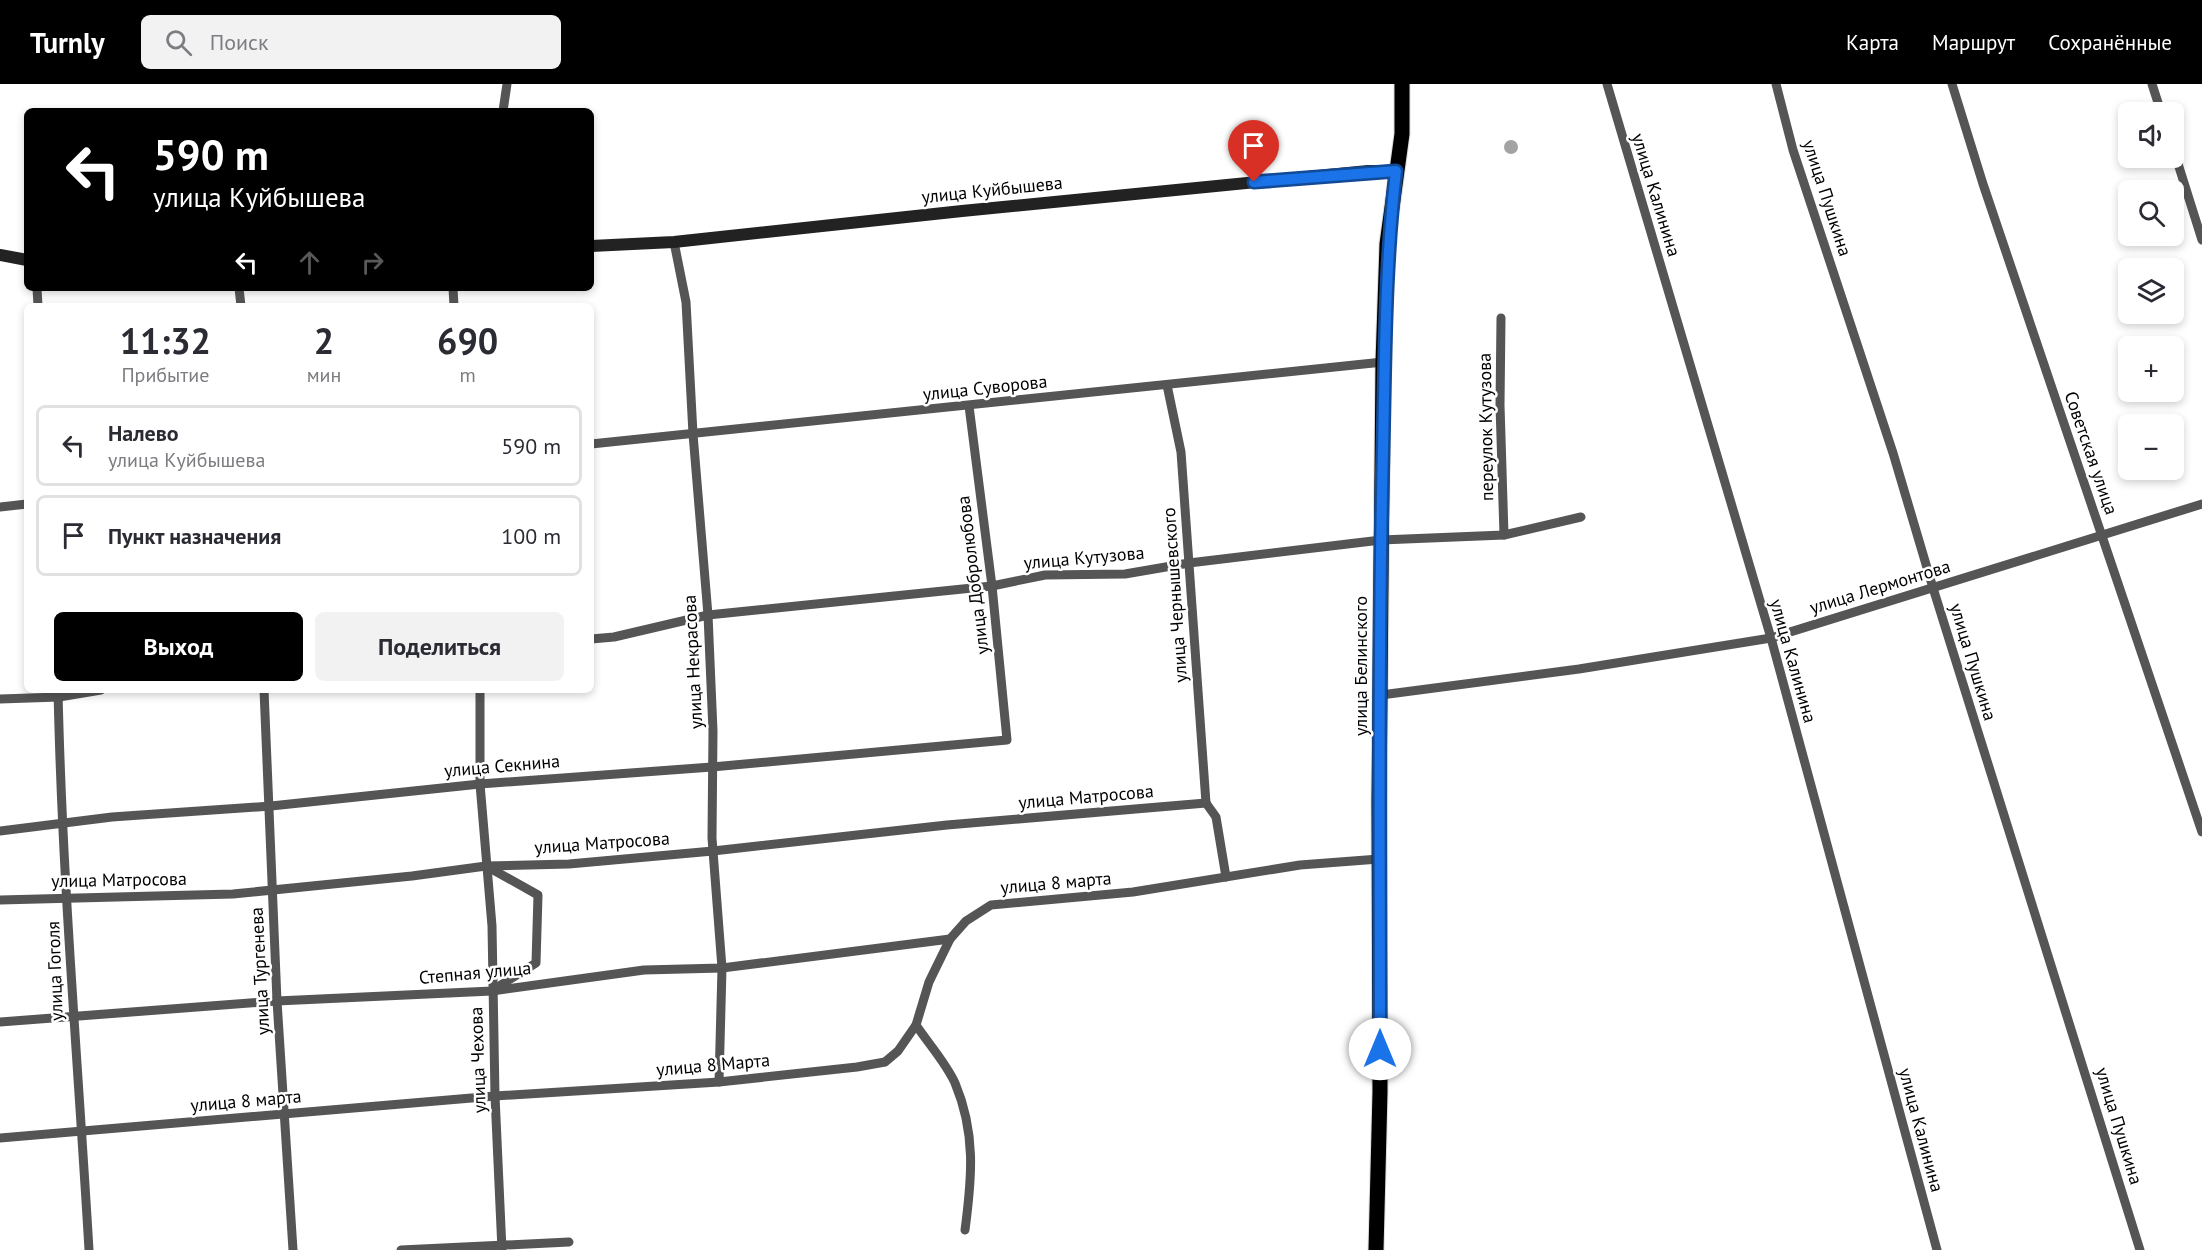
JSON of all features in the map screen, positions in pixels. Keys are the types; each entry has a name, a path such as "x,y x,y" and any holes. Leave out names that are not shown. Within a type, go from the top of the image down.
{"main road":[{"name":"улица Белинского","path":"1376,1250 1380,1092 1379,859 1383,362 1388,244 1402,134 1402,84"},
{"name":"улица Куйбышева","path":"594,246 674,242 962,210 1368,171 1396,171"},
{"path":"0,255 24,259"}],"street":[{"path":"503,108 507,84"},
{"name":"улица Калинина","path":"1607,84 1771,638 1937,1250"},
{"name":"улица Пушкина","path":"1776,84 1794,150 1893,453 2140,1250"},
{"name":"Советская улица","path":"1952,84 1983,184 2202,832"},
{"path":"2152,84 2158,102"},
{"path":"2179,168 2202,240"},
{"name":"улица Некрасова","path":"674,242 686,302 693,434 708,615 713,731 713,851 722,968 718,1082"},
{"name":"переулок Кутузова","path":"1501,318 1500,405 1504,535"},
{"name":"улица Суворова","path":"594,444 1383,362"},
{"name":"улица Чернышевского","path":"1167,385 1181,452 1206,803"},
{"name":"улица Добролюбова","path":"969,406 992,586 1007,740"},
{"path":"0,507 24,504"},
{"name":"улица Лермонтова","path":"1381,695 1579,669 1771,638 2202,504"},
{"name":"улица Кутузова","path":"594,639 614,637 708,615 992,586 1045,575 1125,574 1189,563 1381,540 1504,535 1581,517"},
{"path":"0,699 59,693"},
{"name":"улица Гоголя","path":"59,693 62,825 69,898 72,1015 89,1250"},
{"name":"улица Тургенева","path":"264,693 271,806 277,1001 293,1250"},
{"name":"улица Чехова","path":"480,693 480,784 492,926 495,1096 502,1247"},
{"name":"улица Секнина","path":"0,831 112,817 271,806 480,784 712,767 1007,740"},
{"path":"1206,803 1216,817 1226,877"},
{"name":"улица Матросова","path":"0,900 111,899 272,890 486,866 569,864 713,851 947,825 1206,803"},
{"name":"улица 8 марта","path":"916,1025 929,982 950,939 966,921 991,905 1133,892 1300,865 1379,859"},
{"path":"486,866 538,895 536,963 492,991"},
{"name":"Степная улица","path":"0,1022 277,1001 492,991 644,970 722,968 950,939"},
{"path":"916,1025 954,1081 971,1133 971,1183 965,1230"},
{"name":"улица 8 Марта","path":"495,1096 718,1082 885,1062 898,1051 916,1025"},
{"name":"улица 8 марта","path":"0,1138 495,1096"},
{"path":"401,1250 502,1247 569,1242"}],"shaded area":[{"path":"1511,140 1516,142 1518,147 1516,152 1511,154 1506,152 1504,147 1506,142"}],"route":[{"path":"1254,182 1368,171 1396,171 1388,244 1383,362 1379,802 1380,1049"}]}
